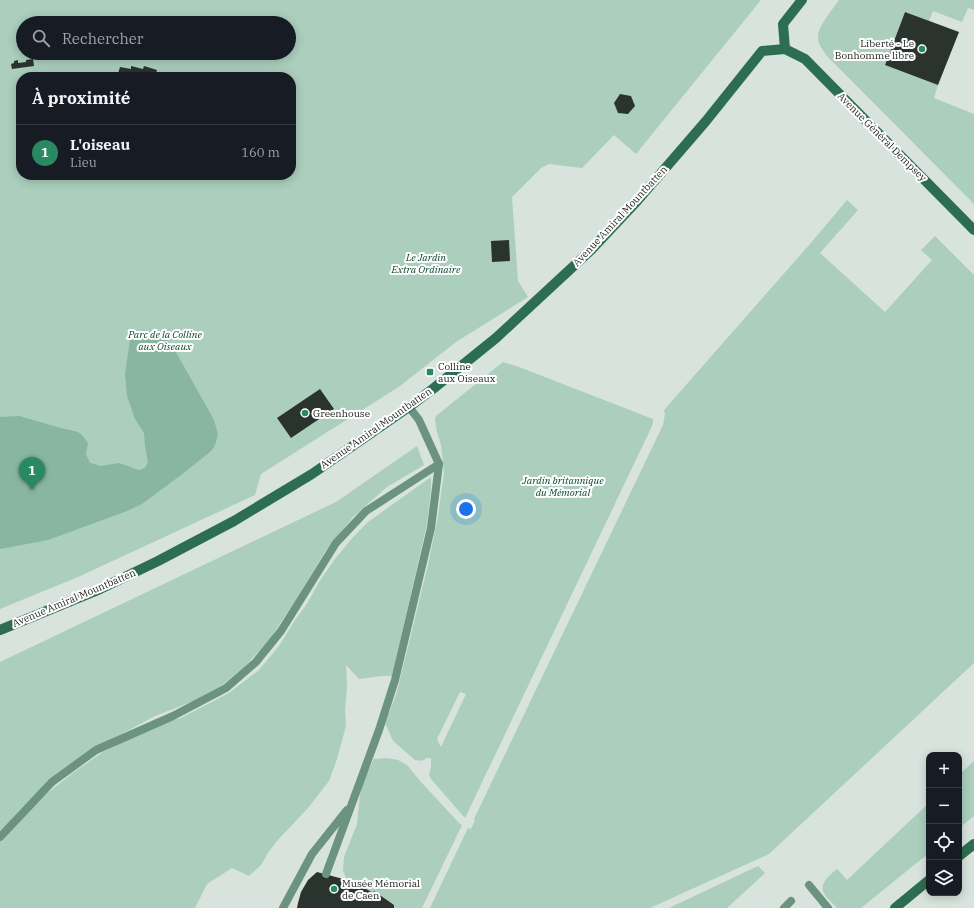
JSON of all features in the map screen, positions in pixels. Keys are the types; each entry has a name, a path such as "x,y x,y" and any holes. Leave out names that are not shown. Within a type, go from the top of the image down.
{"street":[{"path":"785,49 783,24 802,0"},
{"name":"Avenue Général Dempsey","path":"785,49 805,59 974,230"},
{"name":"Avenue Amiral Mountbatten","path":"0,630 100,589 158,561 234,521 312,474 409,407 496,338 591,250 637,201 706,122 762,51 785,49"},
{"path":"962,854 974,844"},
{"path":"894,908 926,882"}],"lane":[{"path":"326,874 379,730 395,680 431,528 439,464 419,420 409,407"},
{"path":"0,837 52,782 96,750 173,716 226,688 256,662 281,631 336,543 366,511 439,464"},
{"path":"283,908 312,854 352,804"},
{"path":"809,885 828,908"},
{"path":"784,908 791,901"}],"green space":[{"name":"Parc de la Colline aux Oiseaux","path":"0,0 761,0 636,154 614,135 582,168 549,164 541,168 512,197 518,281 528,297 456,342 400,386 261,474 255,495 78,577 0,609"},
{"path":"839,0 974,0 974,10 968,8 962,22 933,11 929,21 905,12 885,65 938,85 934,98 974,114 974,204 826,55 819,42 818,34 829,13"},
{"path":"847,200 858,210 820,253 885,312 932,260 921,250 935,236 974,275 974,663 769,854 650,908 430,908 468,828 471,829 475,820 474,819 663,425 665,414 664,410"},
{"name":"Jardin britannique du Mémorial","path":"503,362 653,419 653,424 465,818 431,779 429,775 431,758 415,760 393,741 385,723 396,695 428,565 438,516 444,473 441,445 435,420 436,416","holes":["460,692 466,694 441,747 437,739"]},
{"path":"417,446 424,465 387,487 353,517 325,552 268,642 243,668 222,685 196,700 155,716 94,749 72,763 52,778 0,831 0,662 336,502"},
{"path":"431,477 427,524 392,676 359,679 346,665 346,726 329,781 308,808 276,842 261,865 249,876 232,868 207,884 195,908 0,908 0,841 19,819 45,795 74,772 103,752 136,735 181,718 229,693 259,670 279,646 307,604 319,582 353,537 368,522"},
{"path":"387,758 398,760 407,765 462,825 422,908 394,908 394,905 374,891 373,893 347,880 343,871 344,857 357,824 363,781 374,759"},
{"path":"974,761 974,816 962,826 962,788 962,772"},
{"path":"926,806 926,855 861,908 837,908 824,893 824,883 837,869 847,880"},
{"path":"758,866 765,873 727,908 669,908"}],"shaded area":[{"path":"143,336 163,336 172,345 214,420 218,434 214,447 210,452 181,475 142,504 48,540 0,549 0,417 19,416 78,432 88,443 86,454 90,463 101,466 119,463 139,470 145,468 148,462 144,433 135,419 127,396 125,374 130,340"}],"building":[{"name":"Liberté - Le Bonhomme libre","path":"905,12 959,32 938,85 885,65"},
{"path":"18,60 18,63 26,62 26,60 33,60 34,66 12,69 11,64 14,63 14,61"},
{"path":"131,66 143,69 144,66 157,70 156,72 118,72 120,67 131,69"},
{"path":"620,94 631,96 635,106 628,114 618,113 614,103"},
{"path":"509,240 510,261 492,262 491,241"},
{"name":"Greenhouse","path":"320,389 334,409 291,438 277,418"},
{"name":"Musée Mémorial de Caen","path":"317,872 347,880 373,893 374,891 394,905 394,908 297,908 301,892 308,880"}],"place":[{"name":"Liberté - Le Bonhomme libre","path":"922,49"},
{"name":"Colline aux Oiseaux","path":"430,372"},
{"name":"Greenhouse","path":"305,413"},
{"name":"L'oiseau","path":"32,490"},
{"name":"Musée Mémorial de Caen","path":"334,889"}],"park label":[{"name":"Le Jardin Extra Ordinaire","path":"426,262"}]}
